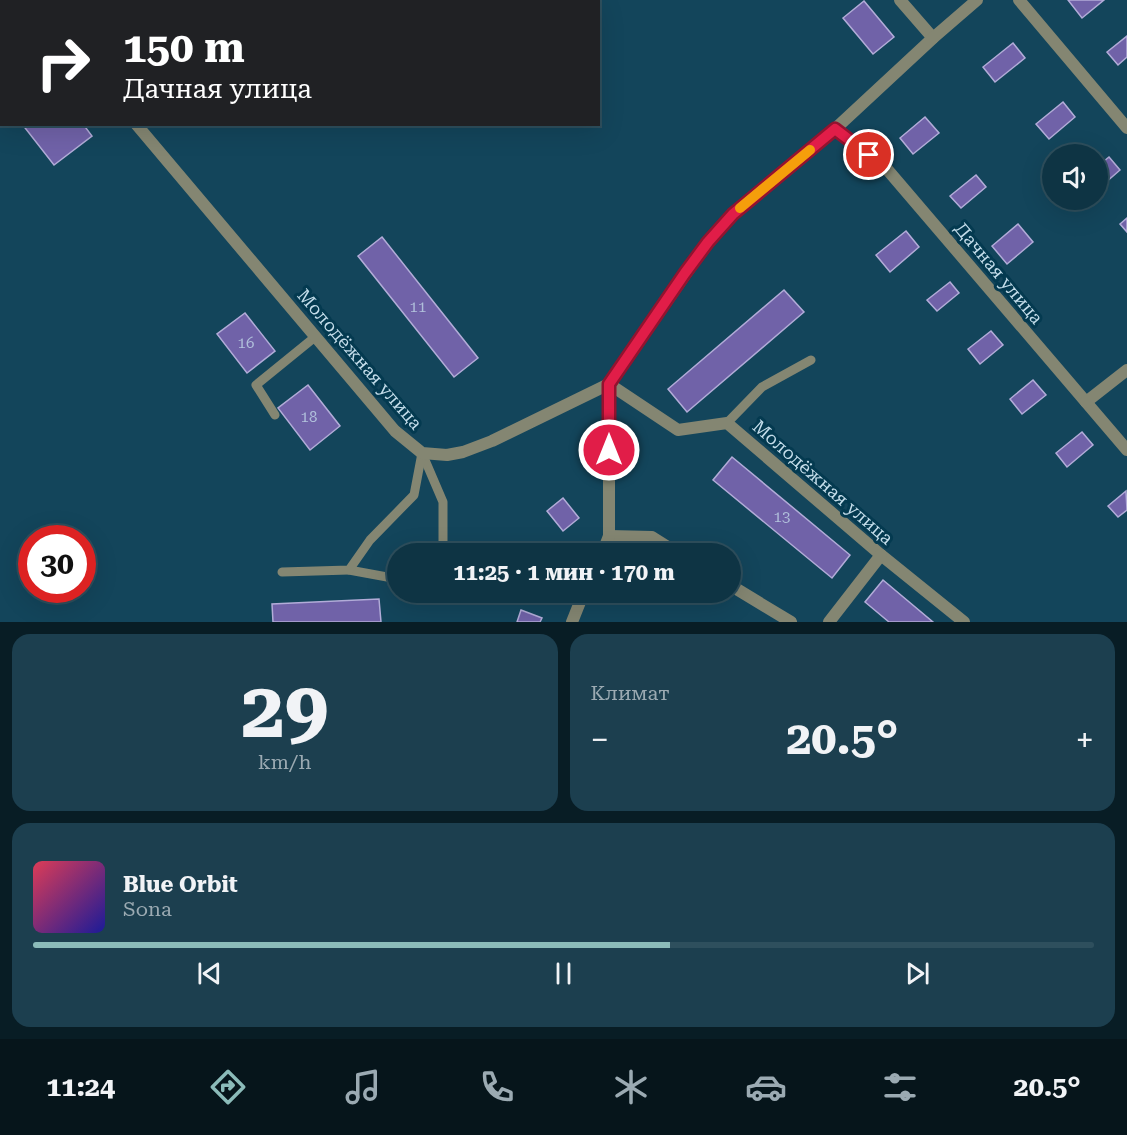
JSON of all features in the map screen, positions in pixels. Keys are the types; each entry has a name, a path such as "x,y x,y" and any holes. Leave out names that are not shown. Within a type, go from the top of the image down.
{"street":[{"path":"900,0 933,38"},
{"path":"606,543 609,536 609,384 708,242 733,214 835,129 977,0"},
{"path":"1018,0 1127,128"},
{"name":"Молодёжная улица","path":"138,126 395,431 422,453 447,455 492,441 609,384 678,430 727,423 881,555 964,622"},
{"name":"Дачная улица","path":"835,129 886,168 1127,450"},
{"path":"1086,402 1127,370"},
{"path":"609,536 652,537 662,543"},
{"path":"830,622 881,555"},
{"path":"741,592 791,622"},
{"path":"572,622 580,603"}],"lane":[{"path":"275,415 256,385 315,336"},
{"path":"727,423 762,387 811,360"},
{"path":"422,453 443,502 443,543"},
{"path":"349,570 370,540 414,495 422,453"},
{"path":"282,572 349,570 387,577"}],"building":[{"path":"1068,0 1104,0 1082,18"},
{"path":"864,1 894,37 873,54 843,18"},
{"path":"1127,36 1127,57 1118,65 1107,52"},
{"path":"1013,43 1025,58 995,82 983,67"},
{"path":"1063,102 1075,117 1049,139 1036,124"},
{"path":"925,117 939,133 913,154 900,138"},
{"path":"24,126 84,126 92,136 54,165"},
{"path":"1108,158 1120,170 1108,180"},
{"path":"976,175 986,187 961,208 950,196"},
{"path":"1127,218 1127,232 1120,224"},
{"path":"1018,224 1033,242 1007,264 992,246"},
{"path":"906,231 919,247 890,272 876,255"},
{"path":"382,237 478,358 454,377 358,256"},
{"path":"950,282 959,293 937,311 927,300"},
{"path":"784,290 804,312 687,412 668,389"},
{"path":"245,313 275,351 247,373 217,334"},
{"path":"991,331 1003,345 980,364 968,349"},
{"path":"1033,380 1046,395 1022,414 1010,399"},
{"path":"308,385 340,426 310,450 278,408"},
{"path":"1082,432 1093,445 1067,467 1056,453"},
{"path":"732,457 850,555 832,578 713,480"},
{"path":"1126,491 1127,510 1118,517 1108,506"},
{"path":"563,498 579,518 563,531 547,511"},
{"path":"883,580 933,622 889,622 865,602"},
{"path":"379,599 381,622 273,622 272,604"},
{"path":"521,610 542,618 540,622 517,622"}],"slow traffic":[{"path":"740,208 810,150"}],"route":[{"path":"609,450 609,384 708,242 733,214 835,129 869,155"}]}
